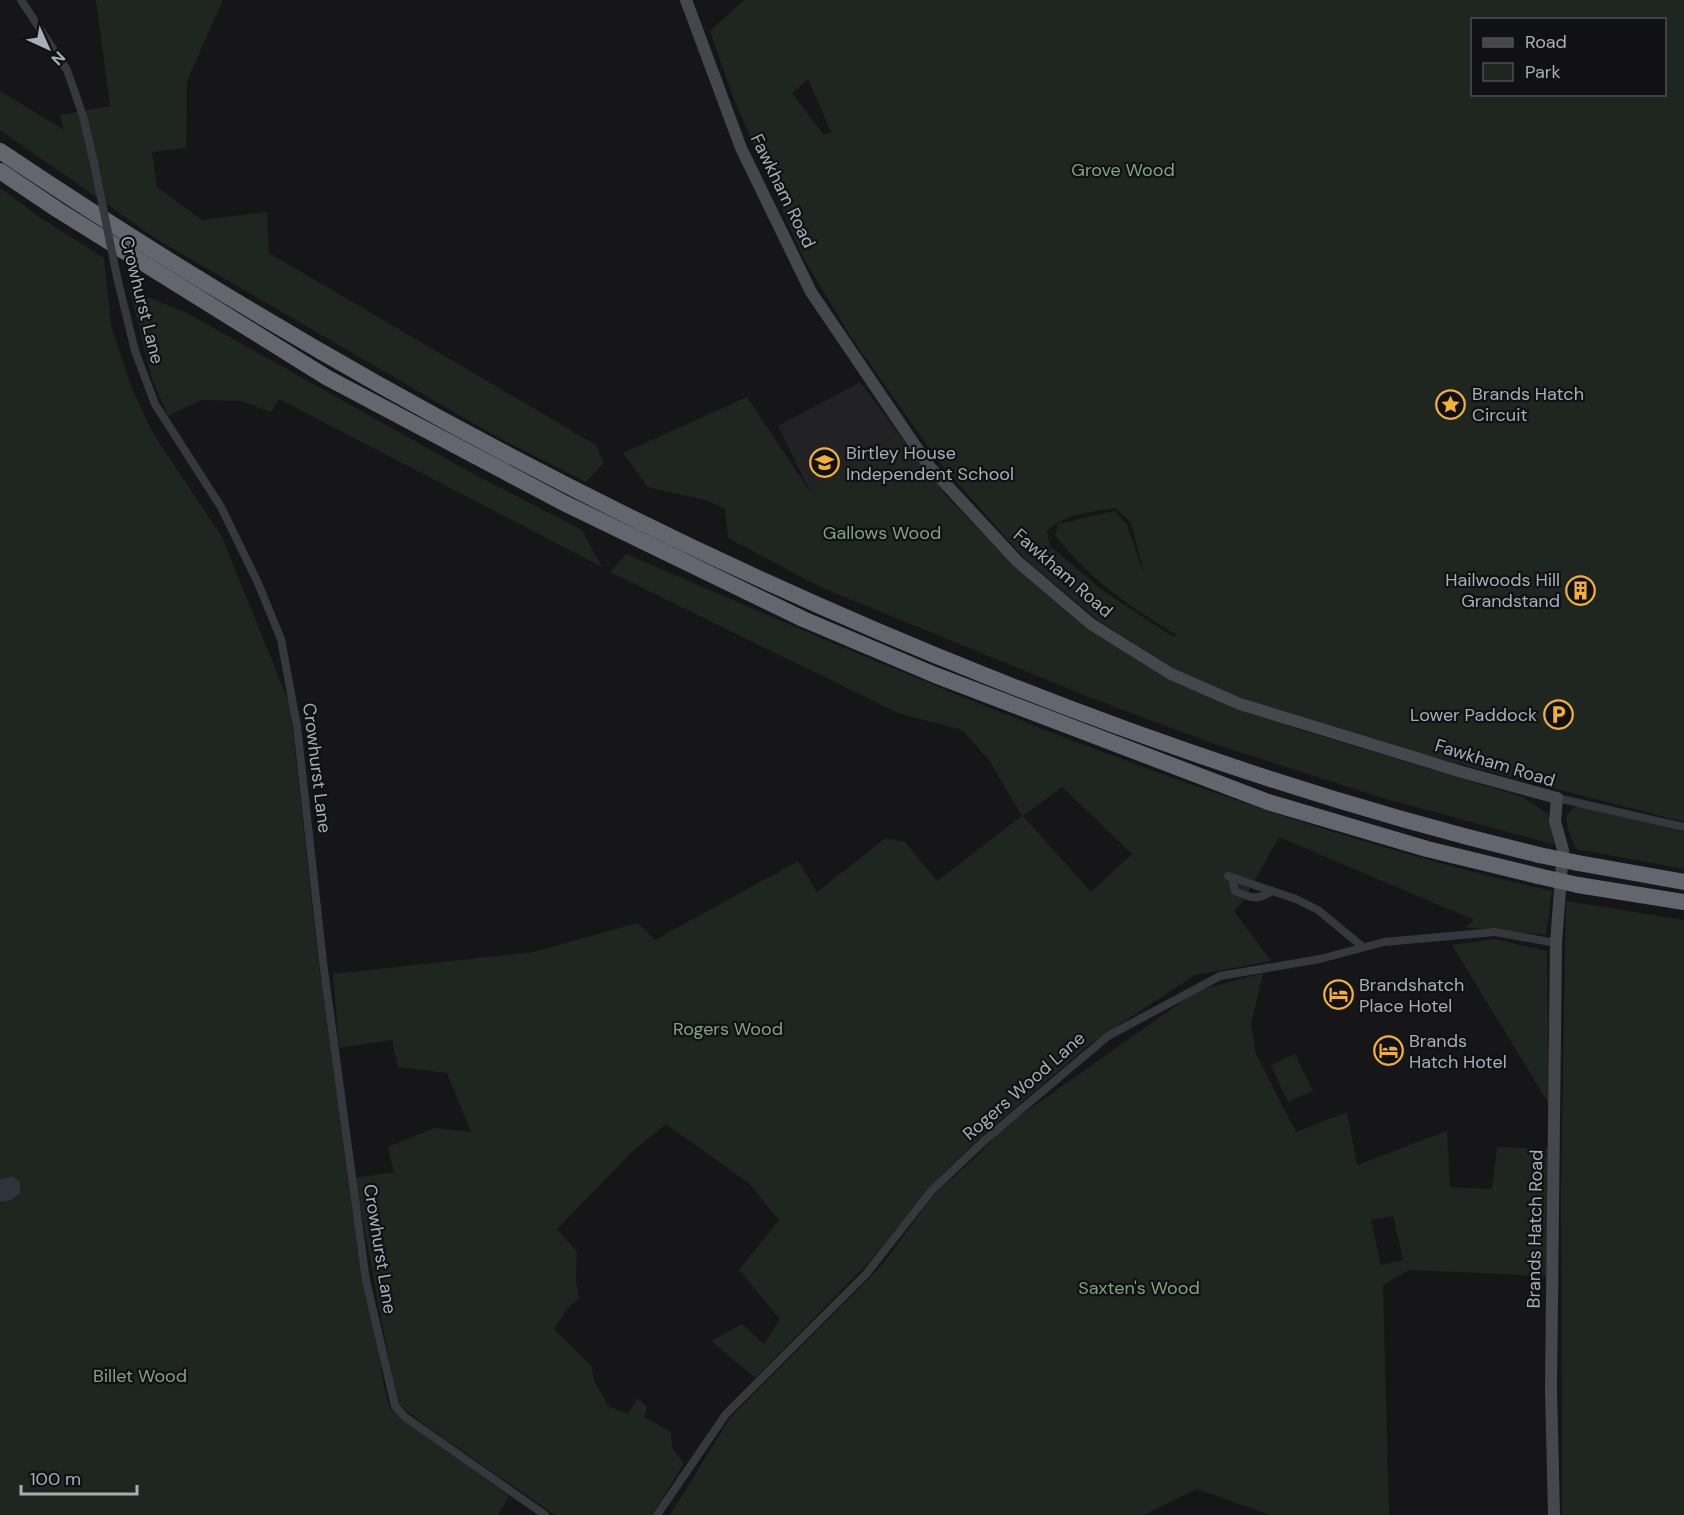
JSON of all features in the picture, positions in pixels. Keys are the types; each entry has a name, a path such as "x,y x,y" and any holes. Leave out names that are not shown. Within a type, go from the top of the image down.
{"highway":[{"path":"0,151 129,236 328,357 573,490 714,559 888,637 1196,756 1428,828 1539,855 1684,882"},
{"path":"0,171 87,229 326,377 564,503 803,619 946,679 1268,802 1427,849 1538,876 1578,885 1684,902"}],"street":[{"name":"Crowhurst Lane","path":"21,0 67,70 83,116 117,278 135,351 155,404 221,507 258,583 281,639 297,726 323,962 366,1280 394,1406 405,1417 546,1515"},
{"name":"Fawkham Road","path":"686,0 741,148 811,292 928,466 1017,561 1091,624 1171,674 1240,704 1462,772 1557,798 1556,821 1563,850 1556,943"},
{"path":"1557,798 1684,827"},
{"path":"1272,891 1262,898 1250,898 1235,891 1230,877 1272,891 1296,899 1318,910 1363,947"},
{"name":"Rogers Wood Lane","path":"657,1515 726,1414 866,1274 932,1190 985,1140 1108,1036 1220,976 1320,960 1384,942 1495,932 1556,943"},
{"path":"1342,953 1348,935"},
{"name":"Brands Hatch Road","path":"1554,1515 1551,1389 1556,943"}],"shaded area":[{"name":"Birtley House Independent School","path":"860,382 898,433 811,493 778,426"},
{"path":"12,1176 20,1182 20,1193 11,1200 0,1202 0,1180"}],"green space":[{"path":"96,0 223,0 187,81 186,148 152,152 157,187 202,220 267,212 269,253 596,445 604,463 586,482 497,437 158,240 0,130 0,91 64,130 60,115 110,106"},
{"name":"Brands Hatch Circuit","path":"744,0 1684,0 1684,822 1364,739 1253,702 1180,673 1099,621 1024,558 939,462 851,337 804,259 735,102 710,31","holes":["808,79 831,132 823,134 792,93","1116,508 1131,523 1145,577 1127,525 1115,511 1058,524 1055,535 1095,578 1143,614 1177,635 1173,637 1102,590 1050,546 1047,531 1063,520 1080,514"]},
{"name":"Billet Wood","path":"0,188 41,218 104,258 111,325 133,391 154,435 222,537 290,705 318,960 384,1386 390,1409 509,1496 498,1515 0,1515"},
{"path":"130,290 187,313 468,471 582,530 602,567 279,399 271,412 241,401 201,400 168,416 152,379"},
{"name":"Gallows Wood","path":"747,397 811,493 898,433 948,498 1012,563 1086,628 1164,676 1298,729 1523,797 1548,814 1555,845 1383,798 1214,744 1096,700 820,587 728,538 725,509 709,501 648,487 623,453"},
{"name":"Rogers Wood","path":"626,554 967,699 1197,787 1314,826 1432,861 1552,891 1546,935 1465,927 1474,920 1279,837 1243,901 1234,911 1271,961 1195,975 1090,1044 982,1136 933,1183 870,1261 755,1378 711,1341 742,1324 764,1344 780,1319 739,1270 779,1220 750,1184 666,1124 633,1151 557,1229 577,1252 576,1281 579,1298 567,1309 554,1329 592,1367 594,1380 608,1406 628,1414 638,1398 647,1407 644,1417 671,1432 672,1448 684,1463 652,1515 555,1515 429,1428 397,1403 355,1178 394,1172 388,1147 434,1128 471,1132 447,1073 398,1067 392,1040 339,1048 333,974 533,952 638,923 655,940 798,861 817,892 886,838 905,842 937,881 1022,816 989,760 962,730 898,713 610,572","holes":["1062,787 1132,854 1091,892 1023,816"]},
{"path":"1579,806 1684,832 1684,869 1576,849 1568,830 1566,817 1572,809"},
{"path":"1566,901 1684,920 1684,1515 1562,1515 1561,1189"},
{"path":"1495,939 1547,951 1549,1104 1452,945"},
{"name":"Saxten's Wood","path":"1263,973 1251,1025 1256,1054 1296,1132 1347,1112 1357,1165 1447,1131 1450,1187 1492,1189 1497,1147 1549,1149 1549,1276 1409,1270 1383,1285 1389,1515 1270,1515 1197,1489 1144,1515 670,1515 730,1418 883,1264 934,1194 977,1156 1003,1128 1197,991","holes":["1393,1216 1403,1260 1381,1265 1371,1220"]},
{"path":"1295,1054 1313,1091 1288,1102 1271,1065"}],"place":[{"name":"Brands Hatch Circuit","path":"1451,404"},
{"name":"Birtley House Independent School","path":"825,463"},
{"name":"Hailwoods Hill Grandstand","path":"1581,590"},
{"name":"Lower Paddock","path":"1558,715"},
{"name":"Brandshatch Place Hotel","path":"1338,995"},
{"name":"Brands Hatch Hotel","path":"1388,1051"}],"park label":[{"name":"Grove Wood","path":"1123,170"}]}
